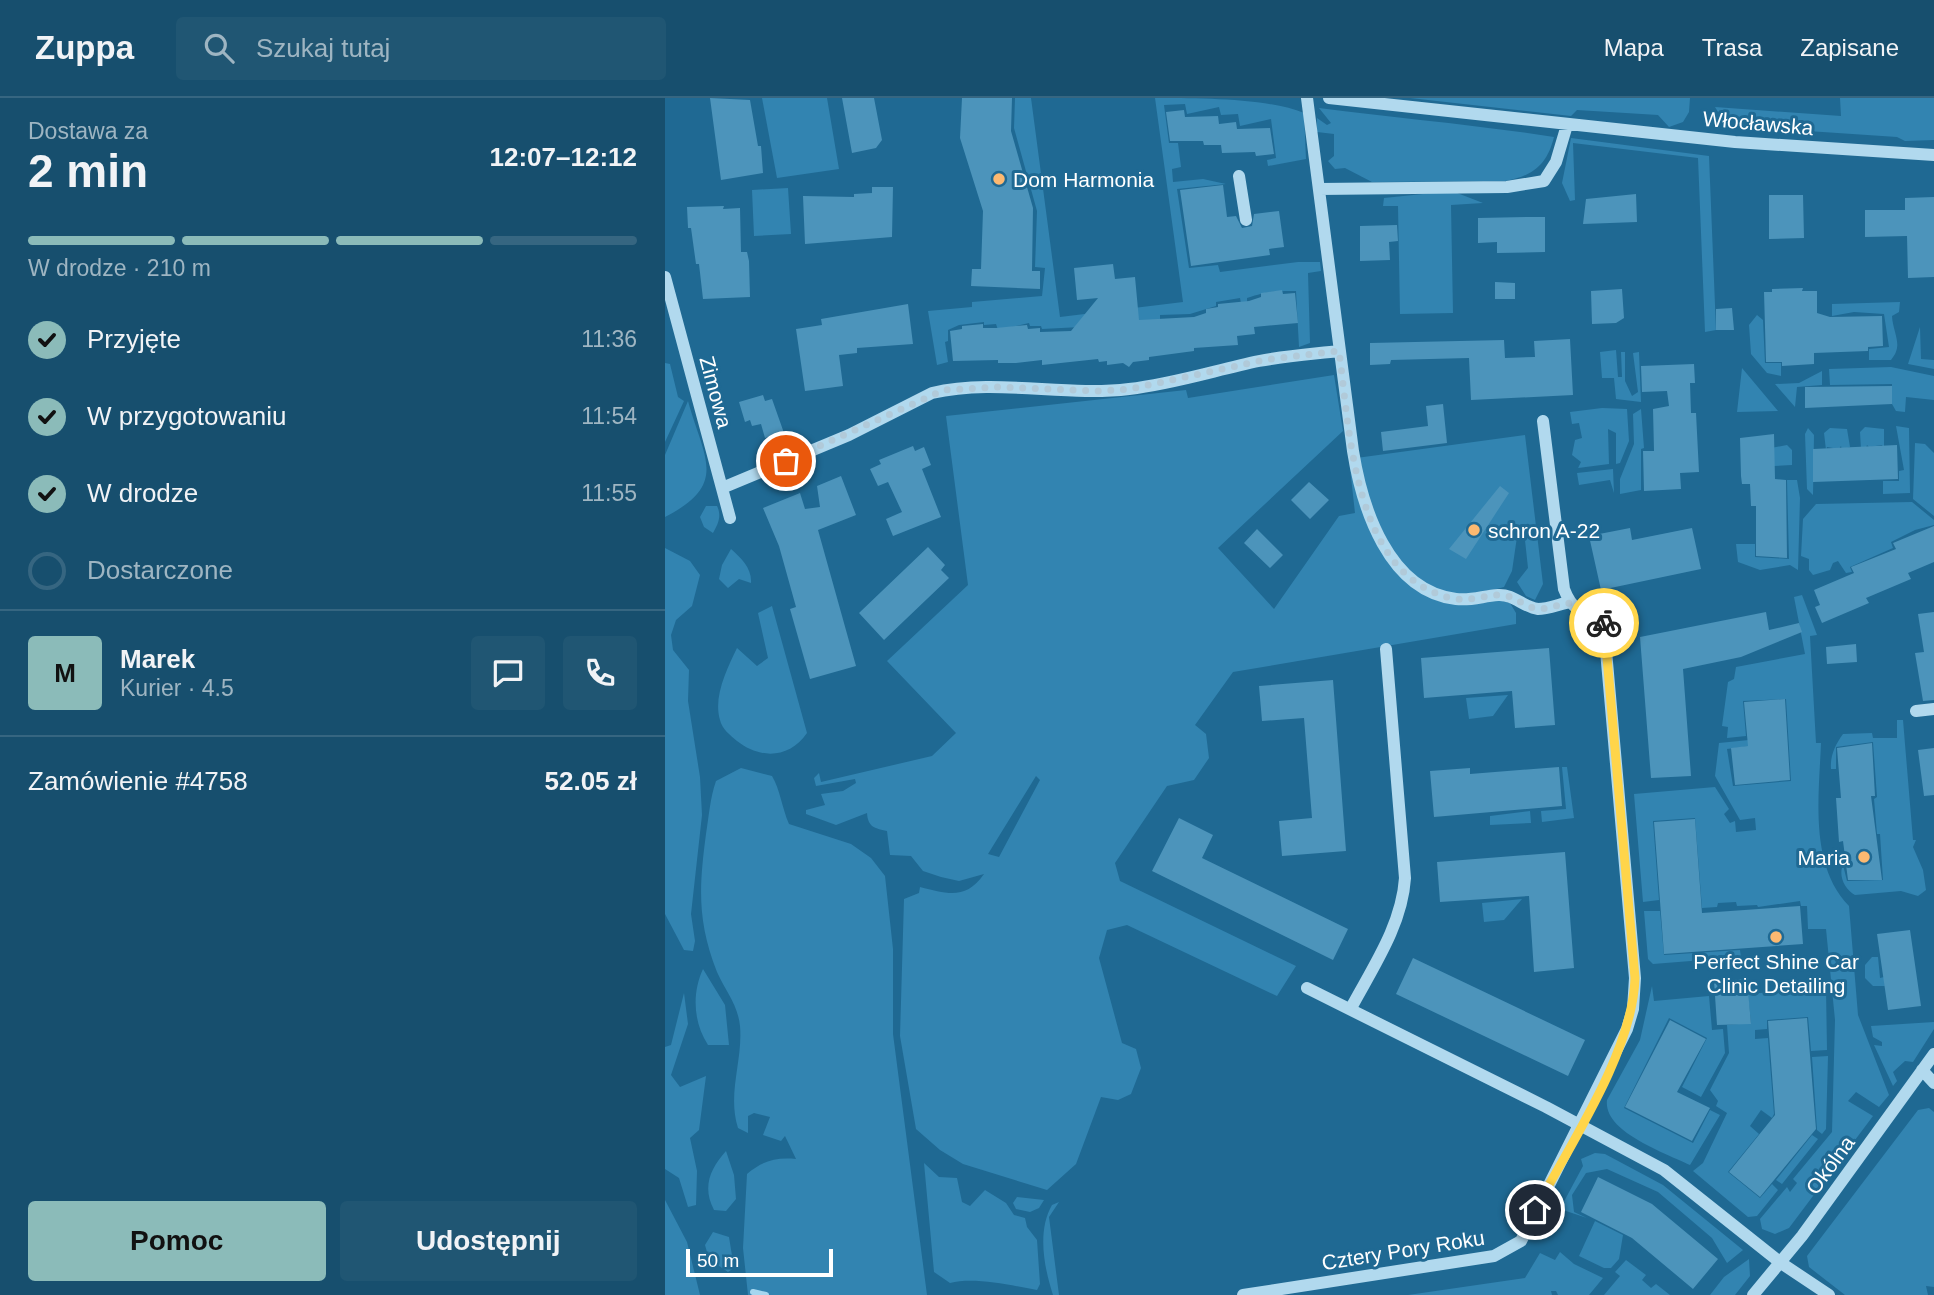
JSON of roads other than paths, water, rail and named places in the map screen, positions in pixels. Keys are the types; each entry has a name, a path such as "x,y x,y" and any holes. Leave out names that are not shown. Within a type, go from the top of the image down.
{"street":[{"path":"1307,98 1359,489 1391,557 1409,579 1430,592 1453,599 1510,596 1538,609 1570,603 1564,589 1543,421"},
{"name":"Włocławska","path":"1329,98 1735,142 1934,155"},
{"path":"1319,189 1507,187 1544,181 1556,162 1567,125"},
{"path":"1239,176 1246,220"},
{"name":"Zimowa","path":"665,277 730,517"},
{"path":"722,488 849,435 932,393 944,390 999,387 1097,391 1130,389 1264,360 1339,351"},
{"name":"Cztery Pory Roku","path":"1243,1295 1495,1256 1521,1241 1623,1041 1634,998 1603,617 1578,611 1570,603"},
{"path":"1351,1008 1397,919 1404,899 1405,878 1386,649"},
{"path":"1916,711 1934,709"},
{"path":"1307,988 1351,1008 1675,1177 1781,1263 1829,1295"},
{"name":"Okólna","path":"1753,1295 1781,1263 1934,1054"},
{"path":"1922,1070 1934,1083"}],"waterway":[{"path":"753,1292 766,1295"}],"place":[{"name":"Dom Harmonia","path":"999,179"},
{"name":"schron A-22","path":"1474,530"},
{"name":"Maria","path":"1864,857"},
{"name":"Perfect Shine Car Clinic Detailing","path":"1776,937"}]}
